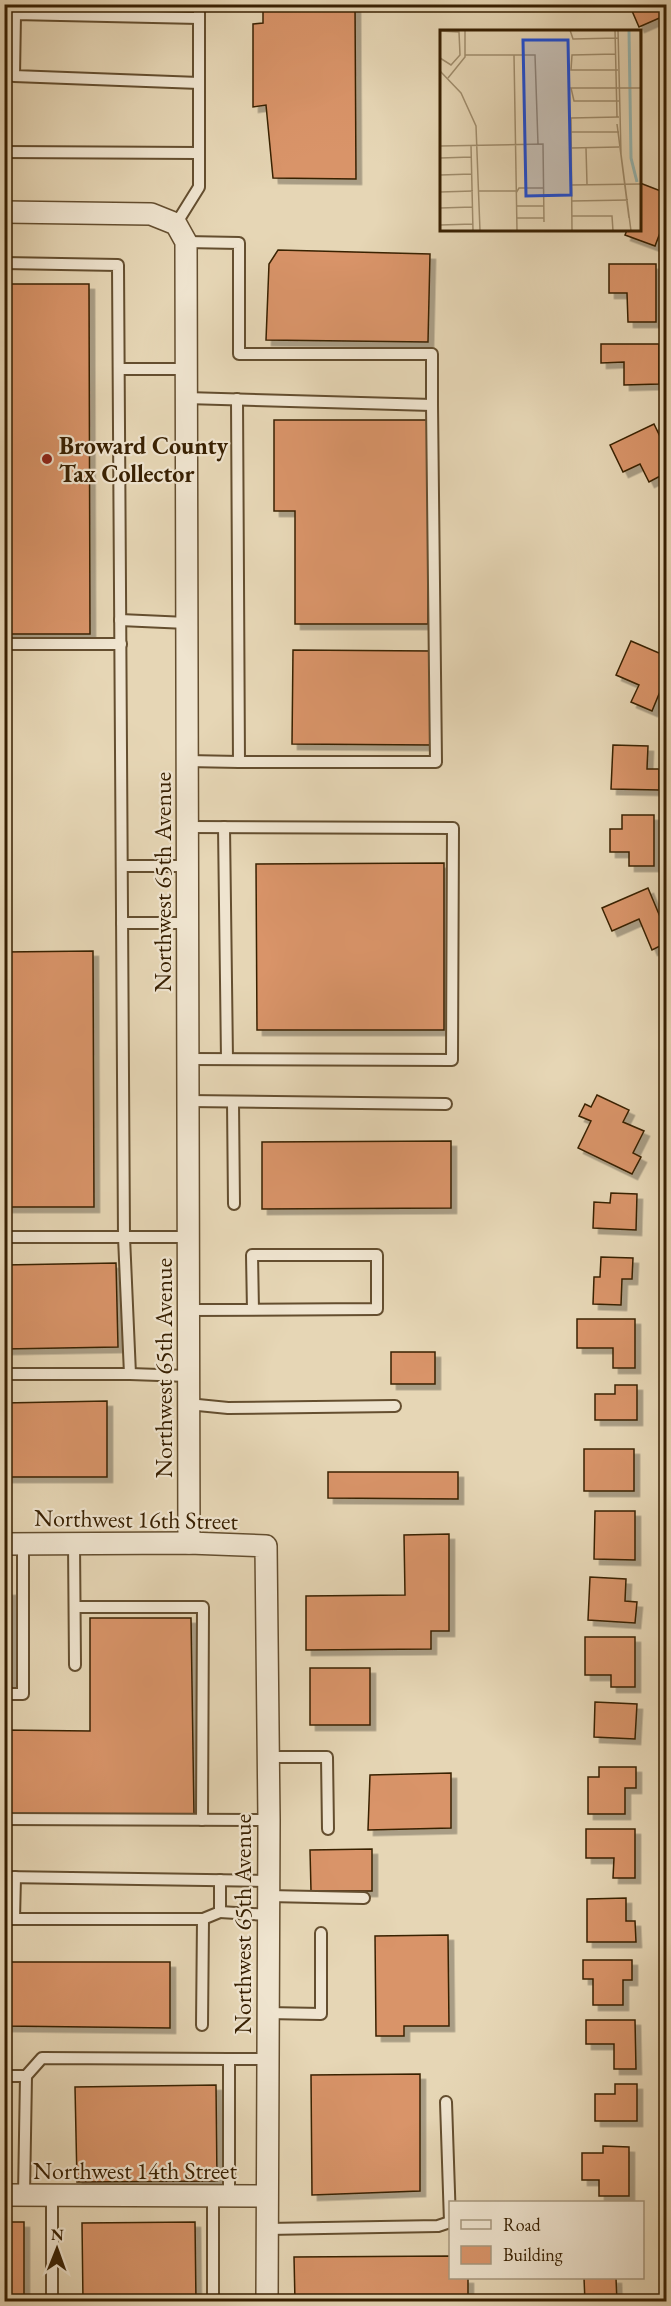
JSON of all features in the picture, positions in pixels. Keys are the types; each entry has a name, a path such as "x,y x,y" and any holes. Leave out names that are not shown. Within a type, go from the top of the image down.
{"street":[{"path":"4,212 150,214 181,233"},
{"name":"Northwest 65th Avenue","path":"181,233 186,369 189,1543"},
{"name":"Northwest 16th Street","path":"14,1544 189,1543 266,1546"},
{"name":"Northwest 65th Avenue","path":"266,1546 269,1820 267,2301"},
{"name":"Northwest 14th Street","path":"14,2195 266,2196"}],"lane":[{"path":"187,761 436,762 432,354 239,354 239,243 181,233 199,187 199,4"},
{"path":"199,18 15,14 14,76 199,83"},
{"path":"4,152 199,153"},
{"path":"4,263 118,265 124,1237 130,1374"},
{"path":"119,369 186,369"},
{"path":"186,398 432,405"},
{"path":"237,399 239,762"},
{"path":"120,620 187,623"},
{"path":"4,644 121,644"},
{"path":"187,827 453,828 452,1060 188,1059"},
{"path":"225,827 227,1059"},
{"path":"122,866 188,866"},
{"path":"122,923 187,923"},
{"path":"188,1101 446,1104"},
{"path":"233,1101 234,1204"},
{"path":"4,1237 188,1237"},
{"path":"188,1310 253,1310 377,1309 376,1255 252,1255 253,1310"},
{"path":"4,1374 188,1376"},
{"path":"189,1404 228,1408 394,1406"},
{"path":"4,1694 23,1694 14,1544"},
{"path":"74,1544 75,1665"},
{"path":"75,1606 202,1607 202,1820"},
{"path":"268,1757 327,1757 328,1829"},
{"path":"4,1819 269,1820"},
{"path":"268,1897 220,1880 10,1877 9,1919 203,1919 268,1897 364,1898"},
{"path":"220,1880 220,1912"},
{"path":"201,2025 203,1919"},
{"path":"267,2013 321,2014 321,1933"},
{"path":"14,2195 26,2076 42,2058 267,2059"},
{"path":"213,2301 229,2059"},
{"path":"4,2076 26,2076"},
{"path":"446,2102 449,2201"},
{"path":"52,2195 52,2301"},
{"path":"267,2229 438,2226 449,2222"}],"building":[{"path":"263,4 355,4 356,179 273,178 266,105 253,107 253,24 263,23"},
{"path":"629,4 659,4 664,16 639,27"},
{"path":"641,183 666,193 666,217 655,246 625,235 627,231 641,231"},
{"path":"278,250 430,254 428,342 266,340 269,264"},
{"path":"609,264 656,264 656,322 628,322 627,293 609,293"},
{"name":"Broward County Tax Collector","path":"4,284 89,284 90,634 4,634"},
{"path":"601,344 659,344 659,384 624,385 624,362 601,363"},
{"path":"274,420 428,420 428,624 295,624 295,511 274,511"},
{"path":"654,424 666,449 666,473 649,482 640,464 623,472 610,445"},
{"path":"666,515 666,529 662,526"},
{"path":"631,641 666,656 666,677 652,711 631,702 639,685 616,675"},
{"path":"293,650 431,651 430,745 292,744"},
{"path":"613,745 648,746 647,769 659,769 659,790 611,789"},
{"path":"622,815 654,815 654,866 629,866 629,852 610,852 610,829 622,829"},
{"path":"444,863 444,1030 257,1030 256,864"},
{"path":"648,888 666,931 666,943 652,950 639,919 612,931 602,908"},
{"path":"93,951 94,1207 4,1207 4,952"},
{"path":"666,1071 666,1085 662,1072"},
{"path":"597,1095 629,1110 623,1122 644,1131 633,1153 641,1157 632,1174 578,1148 591,1121 579,1116 585,1104 591,1107"},
{"path":"451,1141 451,1208 262,1209 262,1142"},
{"path":"611,1193 637,1194 636,1230 593,1228 594,1202 610,1203"},
{"path":"601,1257 633,1258 632,1279 622,1279 621,1305 593,1304 594,1277 600,1277"},
{"path":"116,1263 118,1347 4,1349 4,1265"},
{"path":"577,1319 635,1319 635,1368 613,1368 613,1348 577,1348"},
{"path":"391,1352 435,1352 435,1384 391,1384"},
{"path":"615,1385 637,1385 637,1420 595,1420 595,1394 615,1394"},
{"path":"107,1401 107,1477 4,1477 4,1403"},
{"path":"584,1449 634,1449 634,1491 584,1491"},
{"path":"328,1472 458,1472 458,1499 328,1498"},
{"path":"595,1511 635,1511 635,1560 594,1559"},
{"path":"449,1534 449,1631 431,1631 431,1649 306,1650 306,1596 405,1595 404,1535"},
{"path":"590,1577 626,1579 625,1601 637,1602 635,1623 588,1620"},
{"path":"4,1590 11,1590 11,1685 4,1685"},
{"path":"90,1618 191,1618 194,1816 4,1815 4,1730 90,1731"},
{"path":"585,1637 635,1637 635,1687 611,1687 611,1675 585,1675"},
{"path":"310,1668 370,1668 370,1725 310,1725"},
{"path":"595,1702 637,1704 635,1739 594,1737"},
{"path":"599,1767 636,1767 636,1788 625,1788 625,1814 588,1814 588,1777 599,1777"},
{"path":"451,1773 451,1828 368,1830 370,1775"},
{"path":"586,1829 635,1829 635,1878 613,1878 614,1858 586,1858"},
{"path":"372,1849 372,1891 311,1891 310,1850"},
{"path":"626,1898 626,1921 635,1921 636,1942 587,1942 587,1899"},
{"path":"448,1935 449,2026 404,2026 404,2036 376,2036 375,1936"},
{"path":"583,1960 632,1960 632,1980 623,1980 623,2005 593,2005 593,1979 583,1979"},
{"path":"4,1962 170,1962 170,2028 4,2026"},
{"path":"586,2020 635,2020 636,2069 614,2069 614,2044 586,2044"},
{"path":"420,2074 420,2191 312,2195 311,2075"},
{"path":"615,2084 637,2084 637,2121 595,2121 595,2094 615,2094"},
{"path":"216,2085 217,2181 77,2182 75,2087"},
{"path":"603,2146 629,2147 629,2196 599,2196 599,2180 582,2180 582,2153 603,2153"},
{"path":"4,2222 24,2222 24,2302 4,2302"},
{"path":"195,2222 196,2302 83,2302 82,2223"},
{"path":"449,2256 449,2279 468,2279 468,2302 295,2302 294,2257"},
{"path":"584,2279 616,2279 617,2302 585,2302"}],"place":[{"name":"Broward County Tax Collector","path":"47,459"}]}
